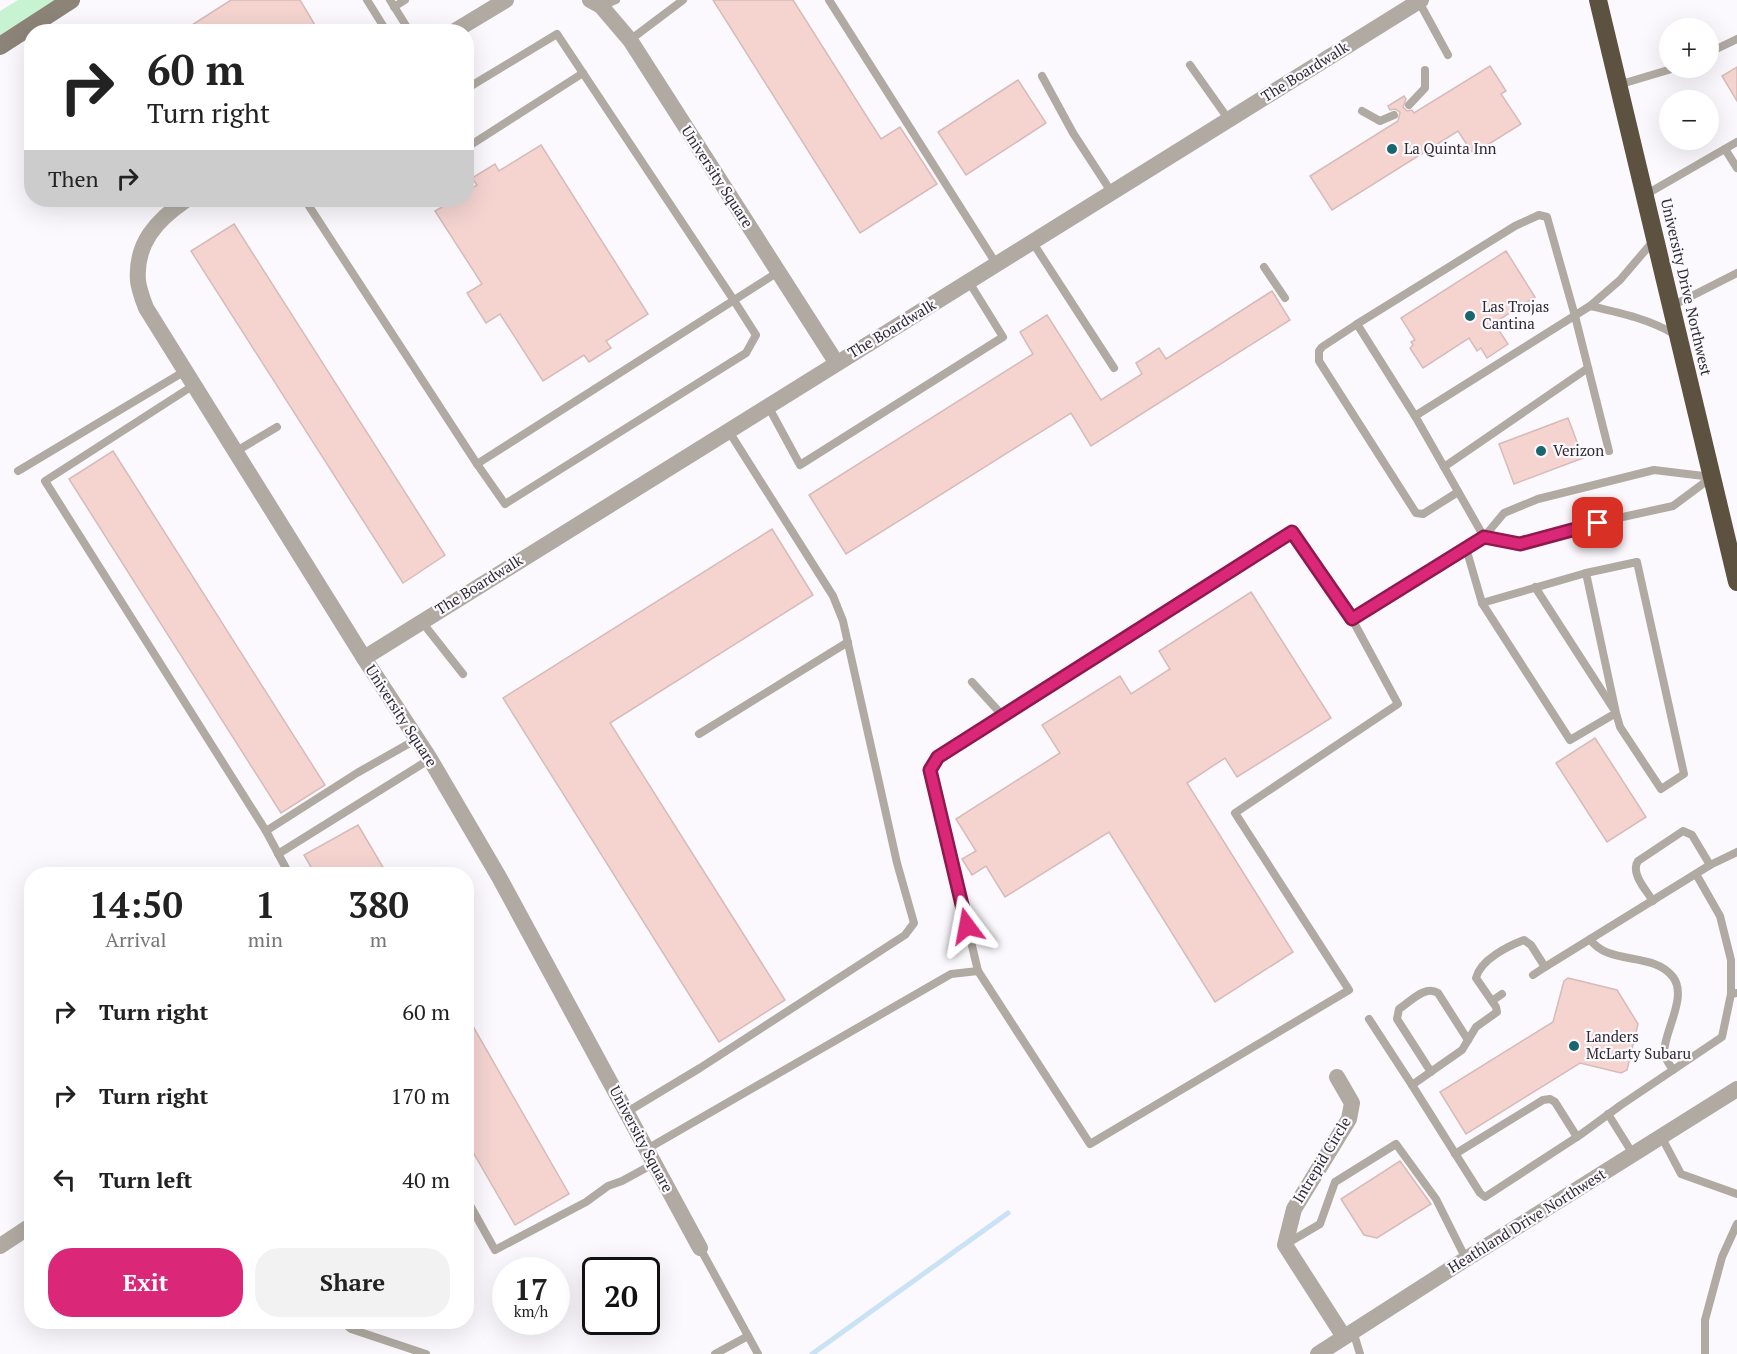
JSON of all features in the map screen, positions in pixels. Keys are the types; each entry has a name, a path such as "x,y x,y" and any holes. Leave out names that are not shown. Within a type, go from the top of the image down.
{"highway":[{"name":"University Drive Northwest","path":"1598,0 1737,582"}],"street":[{"path":"34,24 71,0"},
{"path":"466,24 506,0"},
{"name":"The Boardwalk","path":"364,658 836,362 1033,243 1419,0"},
{"name":"University Square","path":"603,2 630,40 836,362"},
{"path":"0,46 24,30"},
{"name":"University Square","path":"176,207 160,219 148,235 138,261 138,283 146,309 364,658 430,759 499,877 700,1248"},
{"name":"Intrepid Circle","path":"1285,1245 1293,1209 1349,1119 1352,1103 1336,1077"},
{"name":"Heathland Drive Northwest","path":"1318,1354 1737,1089"},
{"path":"0,1246 24,1230"},
{"path":"1285,1245 1349,1334"}],"lane":[{"path":"367,0 382,24"},
{"path":"405,0 392,3 405,24"},
{"path":"630,40 683,0"},
{"path":"828,0 997,265"},
{"path":"1419,0 1448,55"},
{"path":"309,207 505,504 746,353 756,335 557,34 474,84"},
{"path":"1719,48 1737,39"},
{"path":"1190,65 1229,120"},
{"path":"1409,105 1425,88 1425,70"},
{"path":"474,140 583,73"},
{"path":"1618,85 1659,73"},
{"path":"1042,76 1073,133 1112,193"},
{"path":"1362,111 1380,121 1394,115"},
{"path":"1645,195 1737,142"},
{"path":"1725,148 1737,168"},
{"path":"1458,492 1424,514 1416,513 1319,361 1319,351 1357,324 1515,226 1539,215 1547,217 1609,451"},
{"path":"1415,416 1590,306 1620,280 1656,239"},
{"path":"1033,243 1114,368"},
{"path":"1264,267 1285,298"},
{"path":"477,464 778,272"},
{"path":"1672,306 1737,273"},
{"path":"767,405 800,465 1003,337 969,282"},
{"path":"1590,306 1630,314 1658,324 1679,338"},
{"path":"1357,324 1415,416 1484,537 1520,544 1673,506 1712,477"},
{"path":"1444,467 1588,368"},
{"path":"18,471 185,371"},
{"path":"194,385 45,481 266,831 285,867"},
{"path":"235,452 276,427"},
{"path":"627,1112 700,1068 905,934 914,923 897,863 843,621 833,596 728,430"},
{"path":"1352,619 1484,537 1504,513 1538,499 1654,470 1712,477"},
{"path":"1292,532 1352,619 1398,704 1235,813 1348,990 1090,1144 978,971 930,770 938,757 1292,532"},
{"path":"1466,548 1482,603 1570,740 1616,712"},
{"path":"1482,603 1586,573 1637,562 1684,774 1661,789 1620,727 1586,573"},
{"path":"1535,587 1616,712"},
{"path":"422,622 463,674"},
{"path":"699,734 848,642"},
{"path":"972,682 1003,716"},
{"path":"266,831 357,773 417,739"},
{"path":"278,854 430,759"},
{"path":"1653,901 1635,872 1635,866 1638,861 1683,831 1692,834 1710,866"},
{"path":"1533,975 1696,874 1737,852"},
{"path":"1369,1019 1455,1155 1485,1197 1722,1037 1734,993 1731,960 1720,915 1696,874"},
{"path":"1590,939 1601,950 1658,965 1672,976 1679,991 1664,1053 1673,1070"},
{"path":"1412,1085 1462,1050 1476,1027 1497,1012 1476,978 1478,970 1513,944 1524,940 1531,945 1545,967"},
{"path":"474,1212 495,1250 586,1202 608,1186 622,1181 651,1156 951,974 978,971"},
{"path":"1431,1072 1397,1019 1399,1009 1426,990 1432,989 1438,993 1468,1040"},
{"path":"1492,1001 1502,994"},
{"path":"1455,1155 1543,1100 1550,1099 1555,1102 1577,1137"},
{"path":"1608,1114 1633,1154"},
{"path":"1661,1136 1681,1174 1737,1194"},
{"path":"1285,1245 1320,1224 1335,1182 1396,1144 1436,1199 1466,1259"},
{"path":"1705,1354 1705,1320 1722,1257 1737,1224"},
{"path":"700,1248 758,1354"},
{"path":"351,1329 426,1354"},
{"path":"1349,1334 1360,1354"},
{"path":"715,1354 748,1336"}],"green space":[{"path":"18,0 55,0 0,35 0,11"}],"building":[{"path":"231,0 300,0 314,24 194,24"},
{"path":"713,0 793,0 881,139 900,127 937,184 860,233"},
{"name":"La Quinta Inn","path":"1490,66 1506,91 1501,94 1521,124 1473,154 1458,131 1332,210 1310,176 1398,121 1400,112 1395,109 1390,110 1388,106 1404,96 1406,99 1403,107 1414,113"},
{"path":"1737,67 1737,101 1722,76"},
{"path":"1018,80 1046,123 966,175 938,132"},
{"path":"541,145 648,314 606,341 611,348 589,362 584,355 543,381 500,314 486,323 467,293 482,284 435,211 442,207 474,207 474,187 477,185 474,177 495,164 499,171"},
{"path":"234,224 445,555 403,583 191,251"},
{"path":"1506,251 1535,297 1494,323 1508,344 1487,358 1481,348 1477,351 1469,338 1423,368 1410,348 1413,345 1411,342 1415,340 1401,318"},
{"path":"1272,291 1290,320 1091,446 1071,413 846,554 809,495 1033,354 1020,332 1047,315 1101,400 1142,374 1136,363 1159,348 1166,359"},
{"name":"Verizon","path":"1568,418 1583,458 1514,484 1499,444"},
{"path":"113,451 325,785 281,813 69,479"},
{"path":"772,529 813,595 610,723 785,1000 719,1042 503,698"},
{"path":"1251,592 1331,718 1237,777 1225,758 1187,783 1293,952 1215,1002 1109,832 1005,897 986,866 972,875 962,859 976,851 956,819 1060,753 1042,725 1120,676 1131,694 1170,669 1159,651"},
{"path":"1595,738 1646,817 1607,842 1556,763"},
{"path":"358,825 383,867 311,867 304,855"},
{"name":"Landers McLarty Subaru","path":"1568,978 1617,990 1638,1024 1627,1070 1621,1073 1580,1063 1466,1134 1440,1092 1553,1022 1564,981"},
{"path":"474,1028 569,1194 515,1225 474,1154"},
{"path":"1400,1161 1431,1204 1377,1238 1364,1235 1341,1199"}],"waterway":[{"path":"812,1354 1008,1213"}],"place":[{"name":"La Quinta Inn","path":"1392,149"},
{"name":"Las Trojas Cantina","path":"1470,316"},
{"name":"Verizon","path":"1541,451"},
{"name":"Landers McLarty Subaru","path":"1574,1046"}],"route":[{"path":"967,926 930,770 938,757 1292,532 1352,619 1484,537 1520,544 1598,523"}]}
